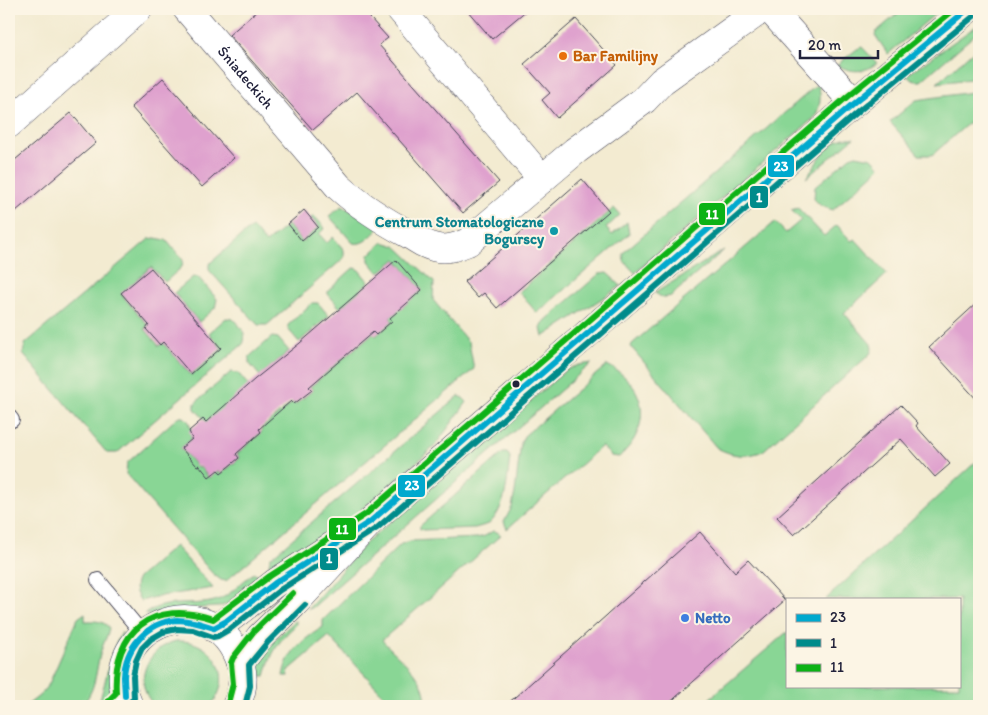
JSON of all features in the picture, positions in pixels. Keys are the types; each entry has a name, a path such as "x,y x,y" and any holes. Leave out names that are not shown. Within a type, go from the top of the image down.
{"street":[{"path":"9,124 138,9"},
{"name":"Śniadeckich","path":"186,9 339,187 354,200 393,226 426,244 438,248 452,248 468,242 575,151 644,100 662,81 762,9"},
{"path":"400,9 542,179"},
{"path":"770,9 854,103"},
{"path":"240,663 260,637 293,605 371,521 854,103 968,9"},
{"path":"214,628 233,616 275,583 371,521"},
{"path":"123,703 123,669 130,649 143,634 158,624 187,619 201,622 214,628 225,636 234,647 243,674 242,687 236,706"}],"lane":[{"path":"98,580 143,634"}],"green space":[{"path":"903,9 941,9 888,54 875,35 876,32"},
{"path":"979,24 979,31 921,81 913,80 907,75"},
{"path":"979,46 979,78 937,83"},
{"path":"862,47 877,63 867,69 858,71 837,65 857,49"},
{"path":"818,84 820,101 815,117 635,273 624,261 623,254 625,251"},
{"path":"979,91 979,114 932,155 919,155 890,122 916,100"},
{"path":"844,138 854,138 806,178 827,149"},
{"path":"856,155 872,158 880,167 833,210 821,206 814,199 815,187 850,157"},
{"path":"342,206 380,227 365,241 353,243 329,216"},
{"path":"614,208 620,215 606,228 612,235 627,222 629,234 537,313 519,292"},
{"path":"798,208 824,236 837,225 851,241 855,239 887,274 844,313 871,344 872,349 870,354 763,451 745,455 729,453 717,448 631,347 632,344 775,222 786,233 801,220 791,210"},
{"path":"314,216 325,228 319,234 327,243 333,237 344,250 344,258 267,325 258,325 209,270 209,264 252,227 266,243 288,225 302,242 319,227 311,218"},
{"path":"149,239 166,240 183,260 182,267 165,282 151,267 121,294 148,325 145,329 159,346 163,343 191,375 222,349 209,333 226,318 233,319 241,328 245,337 243,344 117,453 107,453 23,354 25,344"},
{"path":"383,242 396,246 434,282 433,300 469,343 474,369 226,581 221,580 213,574 126,474 127,463 178,417 187,419 195,433 191,437 192,439 181,448 209,478 218,471 221,474 240,458 237,454 262,432 261,429 293,402 296,404 313,390 310,387 373,333 376,336 393,321 390,318 422,290 396,259 379,273 369,261 369,255"},
{"path":"724,250 671,296 663,298 655,293"},
{"path":"355,268 369,282 340,308 328,294 328,291"},
{"path":"607,273 621,286 543,337 541,328 545,321 599,274"},
{"path":"193,277 198,277 217,299 215,308 199,322 174,293"},
{"path":"312,303 318,303 329,316 299,342 288,329 288,325"},
{"path":"272,337 278,338 289,351 260,376 249,363 249,357"},
{"path":"592,363 312,608 308,609 365,544 566,370"},
{"path":"607,365 621,373 638,395 641,407 641,420 637,433 630,445 619,457 611,456 602,446 507,529 504,522 512,507 521,443 524,436"},
{"path":"231,372 238,373 249,386 207,422 195,409 195,403"},
{"path":"459,396 467,402 434,447 331,536 275,573 269,565 270,558"},
{"path":"503,453 507,453 510,457 507,484 499,510 489,524 475,528 420,529 420,526"},
{"path":"979,459 979,706 701,706 786,633 786,688 960,688 960,598 827,598"},
{"path":"493,531 501,535 382,640 418,678 423,687 425,706 386,706 390,702 329,636 288,671 289,676 283,676 288,660 297,647 323,627 323,620 401,544 410,541 477,538"},
{"path":"175,546 213,588 141,601 135,590 138,578"},
{"path":"254,573 264,583 231,603 218,607 145,614 153,609 172,604 202,603 220,599"},
{"path":"85,613 85,621 101,622 109,628 101,651 93,687 86,700 81,706 26,706 39,696 49,684 78,618"},
{"path":"296,620 296,625 276,648 265,676 260,676 254,670 261,652"},
{"path":"122,632 122,641 109,693 103,706 97,706 113,650"},
{"path":"176,641 189,642 201,646 217,662 221,672 221,683 218,695 210,706 155,706 148,697 143,677 150,659 157,651"}],"building":[{"path":"259,9 362,9 388,38 379,45 499,182 463,213 357,92 313,130 229,35"},
{"path":"466,9 528,9 492,39"},
{"path":"576,19 617,65 557,118 542,100 550,93 524,64"},
{"path":"163,78 234,158 202,187 131,107"},
{"path":"71,113 96,143 9,217 9,165"},
{"name":"Centrum Stomatologiczne Bogurscy","path":"582,179 609,211 497,308 484,293 478,298 464,282"},
{"path":"304,210 318,227 302,241 288,224"},
{"path":"396,260 422,290 390,318 392,321 376,335 373,332 309,387 312,390 294,404 291,401 259,429 261,432 236,454 239,458 221,473 218,470 209,477 181,448 192,439 189,431 203,419 206,422"},
{"path":"151,268 221,348 191,374 163,342 160,345 146,329 149,325 121,293"},
{"path":"979,301 979,402 929,347"},
{"path":"901,405 918,423 916,426 950,464 935,477 901,439 794,535 777,517"},
{"name":"Netto","path":"700,532 735,572 748,560 785,600 666,706 505,706"}],"transit line":[{"name":"11","path":"109,700 116,693 117,671 121,652 129,637 141,625 155,617 172,613 192,614 213,619 270,576 366,514 848,96 955,9"},
{"name":"23","path":"214,628 225,622 275,583 371,521 854,103 968,9"},
{"name":"1","path":"127,706 134,698 133,676 136,661 142,648 151,639 163,632 177,629 193,630 213,637 218,636 230,629 280,590 377,528 860,110 974,16"},
{"name":"11","path":"228,703 233,684 231,663 233,658 254,631 293,593"},
{"name":"1","path":"245,706 250,686 249,665 267,643 305,605"},
{"name":"23","path":"125,696 124,677 128,656 147,631 166,622 177,620 191,621 214,628"}],"place":[{"name":"Bar Familijny","path":"563,56"},
{"name":"Centrum Stomatologiczne Bogurscy","path":"554,231"},
{"name":"Netto","path":"685,618"}]}
